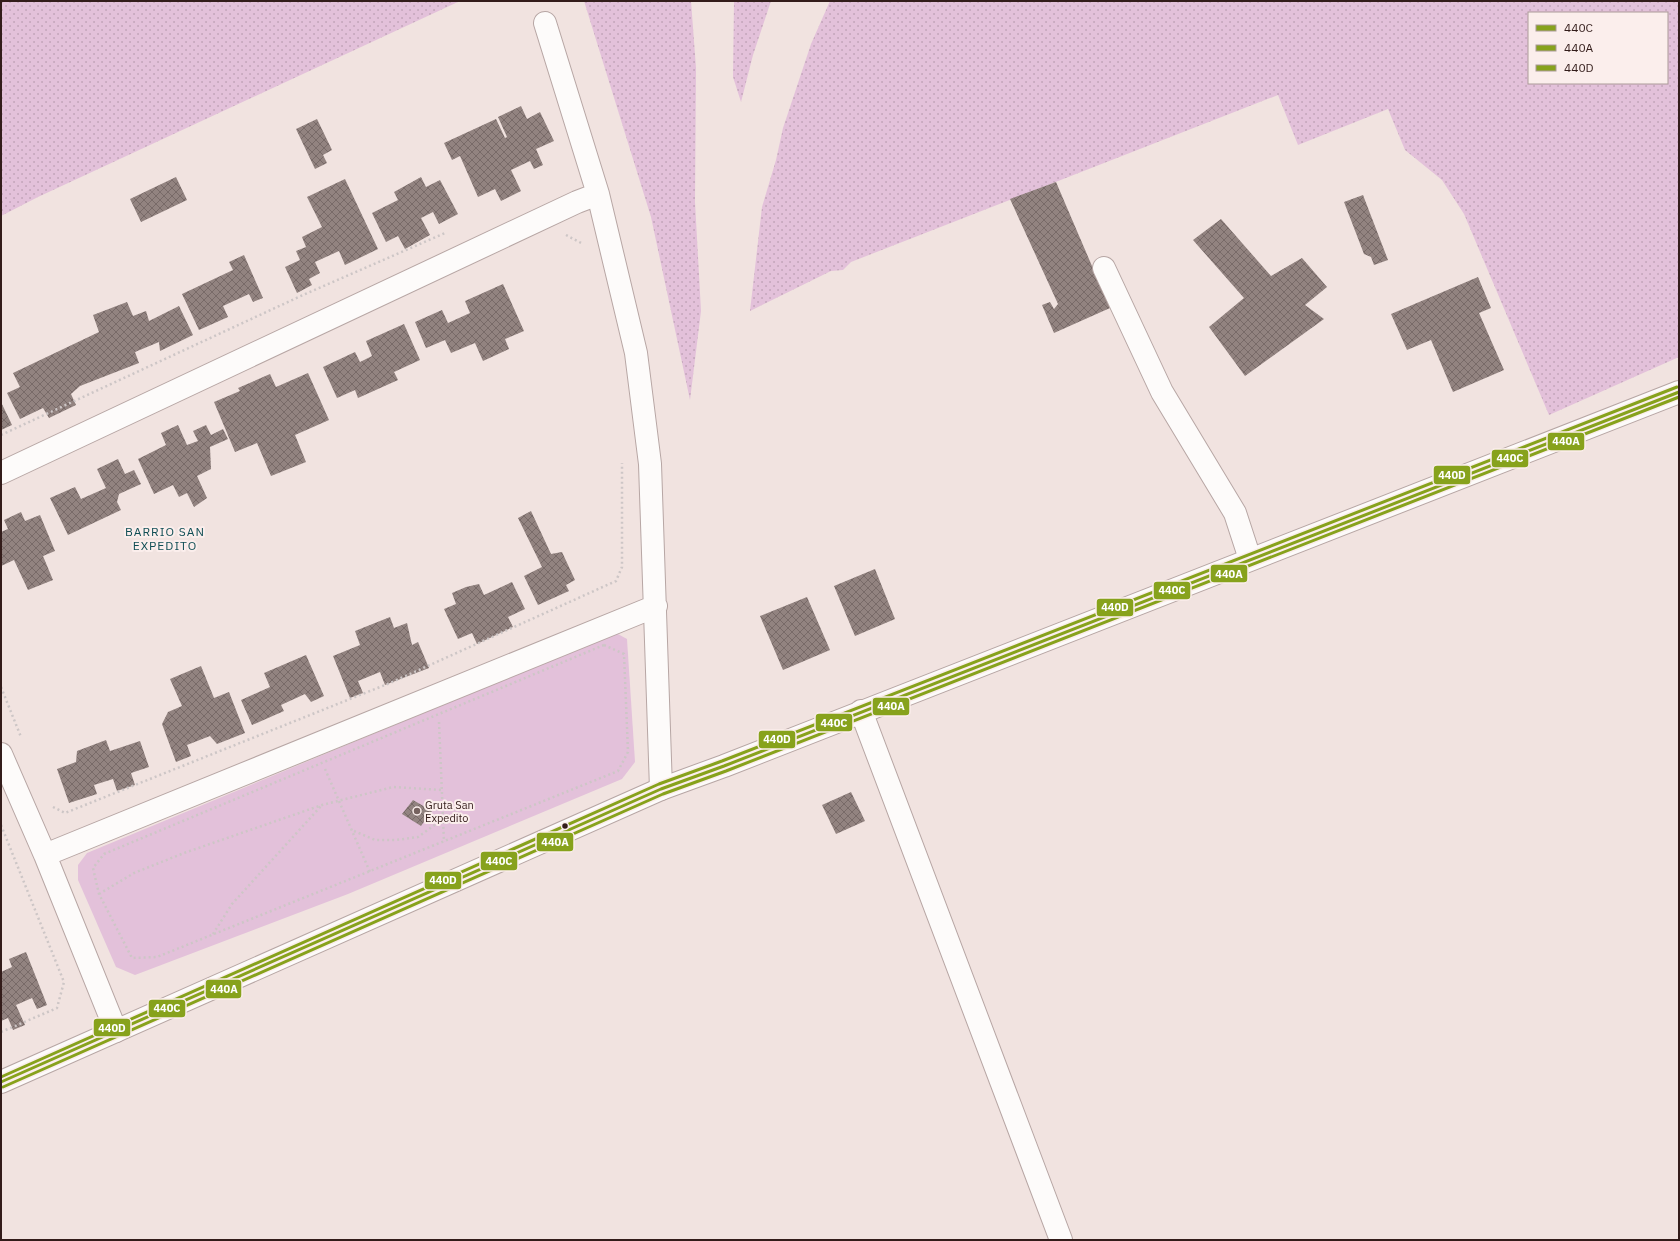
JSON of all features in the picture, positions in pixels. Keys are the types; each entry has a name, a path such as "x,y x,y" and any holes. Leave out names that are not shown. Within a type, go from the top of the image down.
{"street":[{"path":"545,23 598,194 636,353 650,464 661,789"},
{"path":"1,473 577,202 598,194"},
{"path":"1104,268 1162,392 1235,513 1250,559"},
{"path":"1,1082 661,789 724,766 861,711 1679,392"},
{"path":"45,855 656,606"},
{"path":"861,711 1061,1240"},
{"path":"1,754 45,855 116,1031"}],"path":[{"path":"1,435 303,295 446,233"},
{"path":"562,233 583,243 584,251"},
{"path":"48,805 65,813 390,683 616,581 622,567 622,459"},
{"path":"604,646 624,654 628,752 618,771 157,957 132,958 99,894 93,868 104,854 322,764 604,646"},
{"path":"1,687 22,739"},
{"path":"439,714 444,842"},
{"path":"322,764 340,800 370,872"},
{"path":"99,894 134,873 184,853 322,805 393,787 442,790"},
{"path":"213,934 232,904 322,805"},
{"path":"353,831 375,840 396,840 418,837 443,819"},
{"path":"1,825 64,982 57,1008 1,1032"}],"shaded area":[{"path":"1,1 460,1 38,197 1,216"},
{"path":"584,1 691,1 696,68 695,202 701,311 690,400 651,217"},
{"path":"734,1 771,1 753,55 741,102 733,77"},
{"path":"830,1 1679,1 1679,357 1549,415 1464,214 1442,180 1405,150 1388,109 1298,145 1278,95 851,262 843,270 831,271 750,311 762,207 776,160 783,128 811,44"},
{"path":"616,633 627,639 635,762 622,779 348,894 135,975 116,967 78,880 78,865 87,853"}],"building":[{"path":"521,106 527,119 540,112 554,141 536,149 543,165 534,169 530,161 511,170 521,191 501,201 495,189 478,197 460,156 452,160 444,143 496,119 505,138 507,137 498,117"},
{"path":"317,119 332,150 323,155 327,163 315,169 296,129"},
{"path":"176,177 187,200 141,222 130,199"},
{"path":"421,177 426,187 440,180 458,214 439,224 433,212 421,218 430,235 405,249 398,236 386,242 372,213 398,200 394,192"},
{"path":"345,179 378,249 345,265 339,251 315,262 320,273 309,279 312,285 297,293 285,267 300,260 296,251 306,247 302,237 322,227 307,197"},
{"path":"1056,182 1110,308 1054,333 1042,305 1050,302 1054,309 1058,304 1010,199"},
{"path":"1363,195 1388,260 1374,265 1371,257 1364,254 1344,202"},
{"path":"1221,219 1271,276 1302,258 1327,287 1305,305 1324,319 1245,376 1209,327 1244,298 1193,240"},
{"path":"244,255 263,298 253,302 249,294 223,306 228,317 199,330 182,294 233,270 229,262"},
{"path":"1478,277 1491,308 1479,313 1504,370 1453,392 1431,340 1407,350 1391,314"},
{"path":"503,284 524,331 505,339 509,349 483,361 475,343 451,353 445,340 426,348 415,322 442,310 448,323 470,313 465,301"},
{"path":"127,302 133,316 146,311 149,321 179,306 193,335 160,351 159,342 135,352 139,363 80,386 71,394 76,405 49,418 43,408 20,419 7,393 20,387 13,373 99,332 93,315"},
{"path":"404,324 420,360 394,372 398,380 358,398 355,390 337,398 323,367 355,352 360,362 372,356 366,341"},
{"path":"308,373 329,420 295,435 306,462 271,476 257,443 235,452 214,402 240,391 238,388 270,374 276,387"},
{"path":"1,402 12,425 1,430"},
{"path":"178,425 187,445 198,441 193,431 206,425 211,435 223,429 228,439 210,447 211,469 197,476 207,498 194,507 187,493 179,497 173,485 154,494 138,459 166,445 161,433"},
{"path":"118,459 125,474 134,470 141,484 119,494 117,502 121,510 68,535 50,498 75,487 81,499 106,488 97,469"},
{"path":"531,511 551,554 562,552 575,580 566,585 569,591 538,605 524,576 542,567 518,518"},
{"path":"21,512 25,521 40,515 55,551 43,556 53,580 28,590 14,560 1,566 1,532 8,529 4,520"},
{"path":"875,569 895,619 855,636 834,586"},
{"path":"512,582 525,609 508,617 513,627 477,644 472,633 458,639 444,609 456,604 452,593 466,587 479,584 484,595"},
{"path":"807,597 830,650 783,670 760,616"},
{"path":"390,617 394,628 407,623 412,645 418,642 429,668 385,685 380,672 358,681 363,693 350,698 333,656 360,645 355,631"},
{"path":"306,655 324,696 311,702 305,694 281,705 284,711 252,725 241,700 270,687 264,673"},
{"path":"201,666 214,698 229,692 245,733 217,744 210,736 187,745 191,756 176,762 162,724 168,712 182,706 170,679"},
{"path":"106,740 110,751 140,741 149,767 131,773 135,785 117,791 113,779 94,785 97,794 69,803 57,769 76,762 77,751"},
{"path":"851,792 865,821 836,834 822,805"},
{"path":"413,800 432,811 421,826 402,814"},
{"path":"26,952 47,1005 37,1009 32,998 16,1005 25,1025 13,1030 8,1018 1,1021 1,972 12,967 9,959"}],"transit line":[{"name":"440D","path":"1,1077 659,784 722,761 1677,387"},
{"name":"440C","path":"1,1082 661,789 724,766 1679,392"},
{"name":"440A","path":"3,1087 663,794 726,771 1679,397"}],"place":[{"name":"Gruta San Expedito","path":"417,811"}],"district":[{"name":"BARRIO SAN EXPEDITO","path":"165,538"}]}
